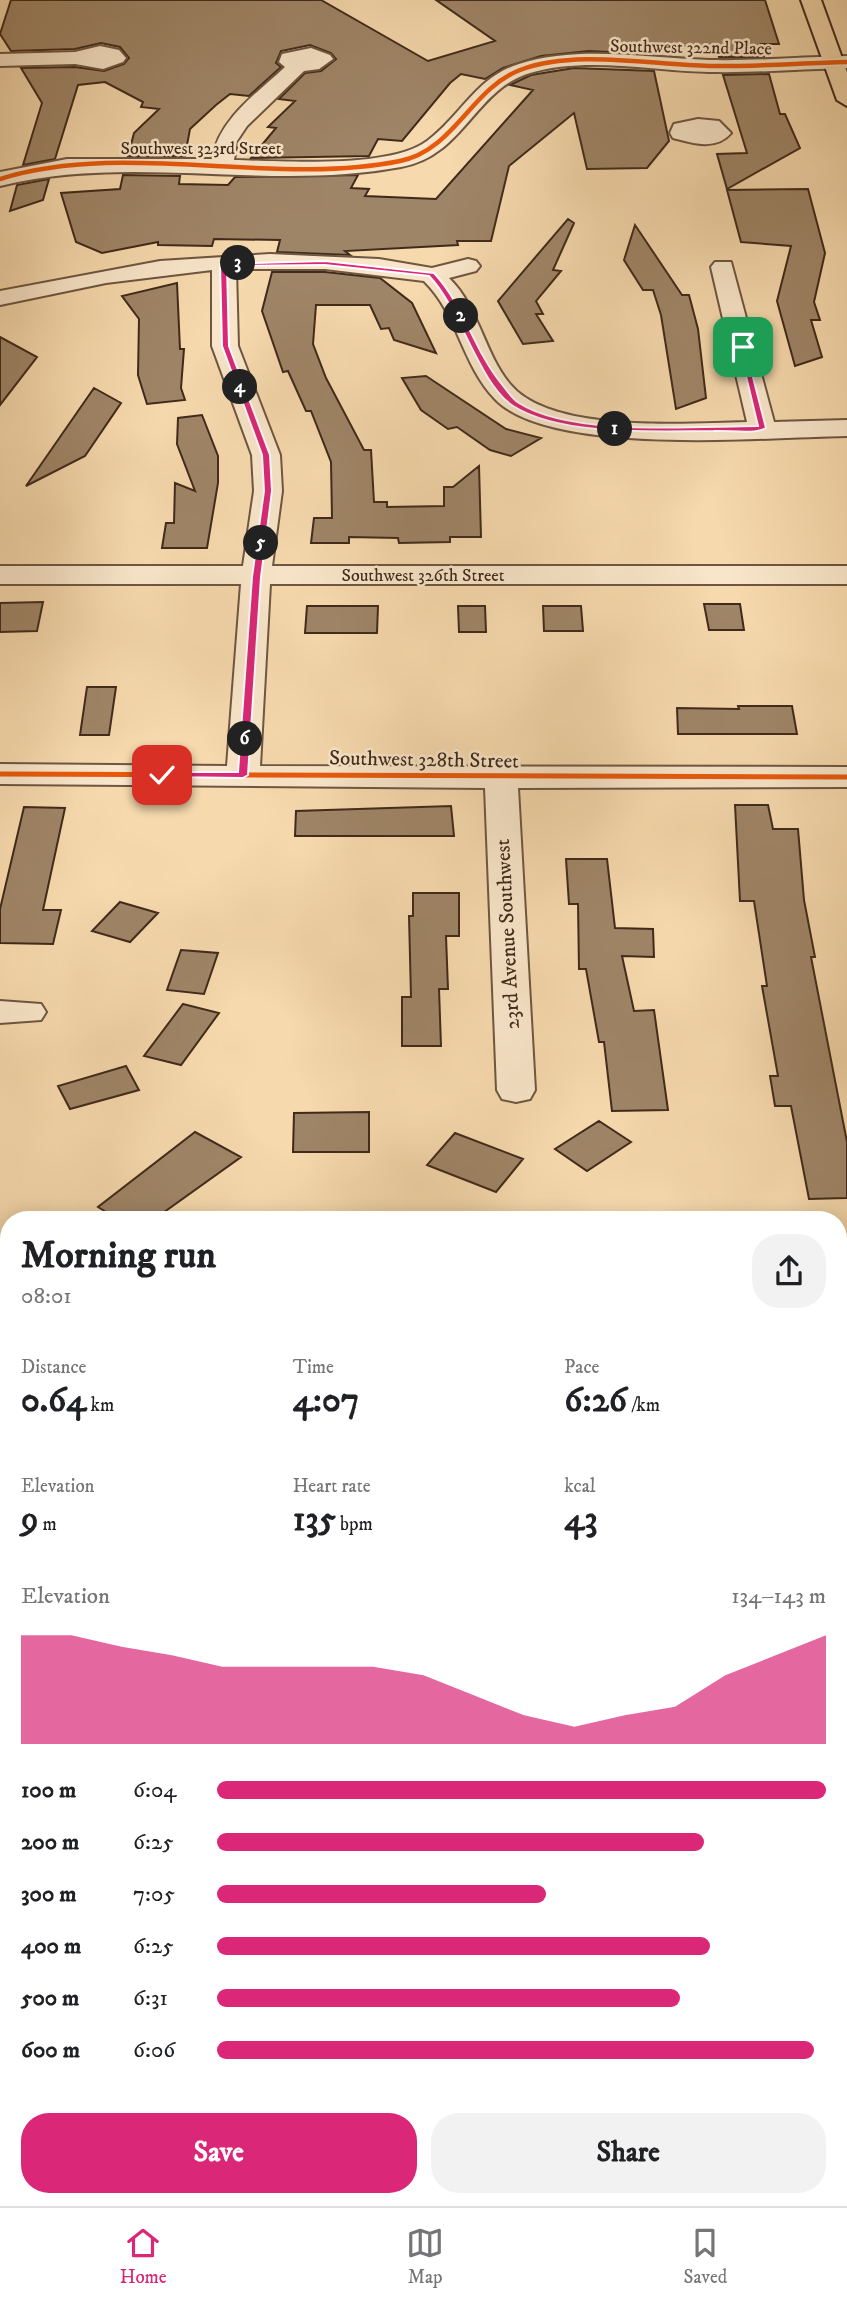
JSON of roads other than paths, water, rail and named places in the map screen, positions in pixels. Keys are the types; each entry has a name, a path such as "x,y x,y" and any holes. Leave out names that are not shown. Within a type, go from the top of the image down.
{"main road":[{"path":"811,0 840,62 847,100"}],"street":[{"path":"0,60 81,58"},
{"name":"Southwest 322nd Place","path":"408,167 451,133 505,76 534,67 564,63 680,62 706,66 840,62"},
{"path":"680,62 698,125"},
{"path":"222,164 226,141 239,122 299,65"},
{"name":"Southwest 323rd Street","path":"6,173 78,165 376,163 390,177 408,167 428,170 430,175"},
{"path":"0,298 107,273 224,264 336,263 432,275 468,266"},
{"path":"224,264 228,358 266,455 268,491 256,577 243,775"},
{"path":"723,267 762,428"},
{"path":"432,275 447,290 495,381 515,404 571,422 608,429 847,428"},
{"name":"Southwest 326th Street","path":"0,575 847,575"},
{"name":"Southwest 328th Street","path":"0,774 500,778 847,777"},
{"name":"23rd Avenue Southwest","path":"500,778 516,1090"}]}
